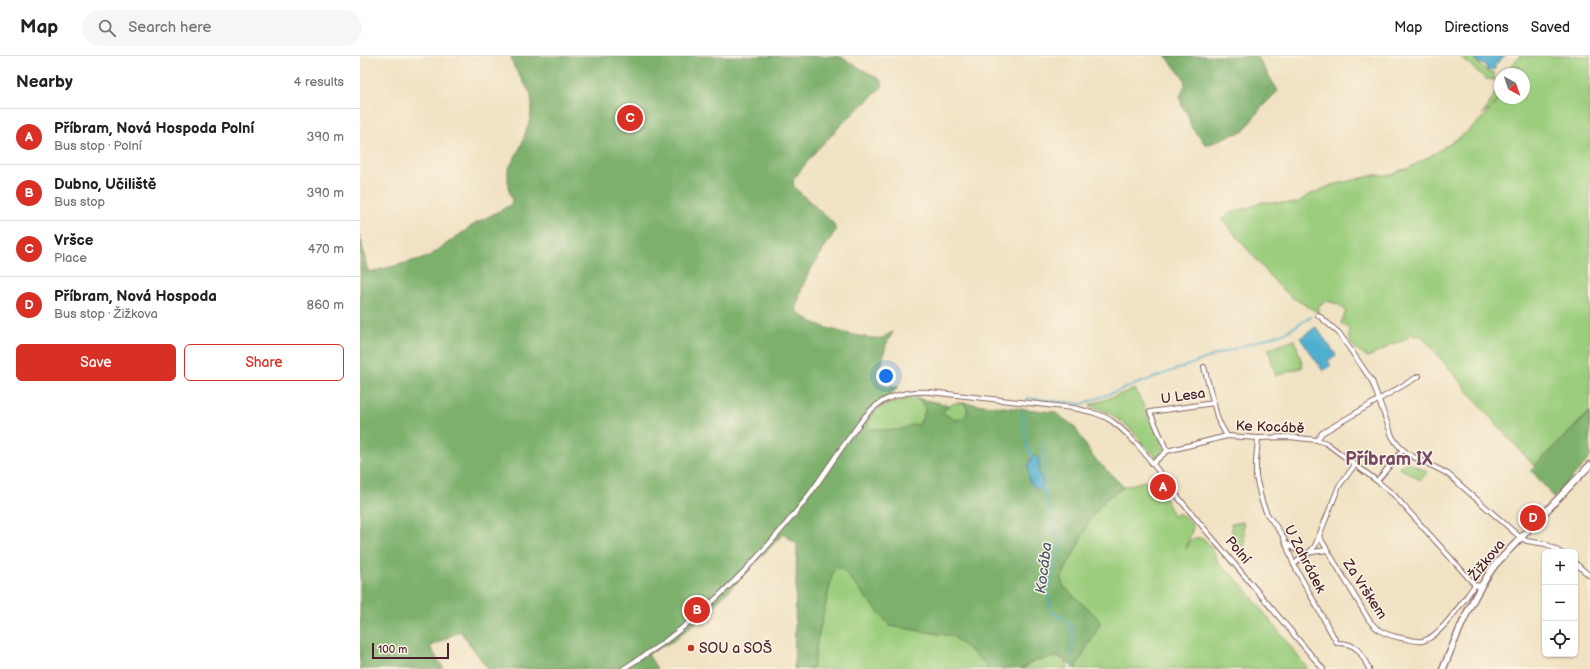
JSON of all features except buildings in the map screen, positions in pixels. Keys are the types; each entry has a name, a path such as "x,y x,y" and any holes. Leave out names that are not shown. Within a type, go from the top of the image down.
{"street":[{"path":"1318,315 1340,333 1351,352 1372,381 1392,436 1402,451 1440,468 1521,538 1527,541 1546,544 1555,549"},
{"name":"U Lesa","path":"1204,367 1218,420 1227,436"},
{"path":"1316,440 1322,433 1419,376"},
{"name":"Polní","path":"623,669 668,639 701,611 740,574 781,530 803,502 862,419 880,403 891,397 903,393 930,392 1073,408 1093,412 1111,421 1125,432 1137,445 1182,501 1324,669"},
{"name":"U Lesa","path":"1167,451 1150,412 1214,403"},
{"name":"Ke Kocábě","path":"1152,464 1167,451 1227,436 1258,438 1289,437 1316,440 1326,443 1394,495 1477,585"},
{"name":"U Zahrádek","path":"1258,438 1256,477 1262,502 1267,514 1286,543 1294,565 1337,643 1344,643 1357,648 1364,657 1369,669"},
{"path":"1377,481 1402,451"},
{"path":"1294,565 1315,546 1339,486 1355,465"},
{"name":"Žižkova","path":"1443,669 1477,585 1590,465"},
{"name":"Za Vrškem","path":"1319,536 1369,620 1380,632 1388,635 1415,641 1423,641 1434,635 1477,585"},
{"path":"1286,543 1298,551 1307,553 1327,550"},
{"path":"1578,566 1590,576"}],"green space":[{"path":"511,56 839,56 881,80 883,86 843,123 815,152 793,180 794,187 833,223 836,230 809,272 801,290 796,311 814,323 831,329 868,338 882,338 893,332 886,345 878,379 884,385 889,387 898,387 868,421 868,426 871,429 899,430 911,425 919,425 925,412 925,406 921,401 915,398 949,405 943,413 956,420 967,414 968,410 964,403 1054,412 1074,426 1093,457 1124,487 1106,499 1090,519 1062,576 1061,580 1064,587 1099,619 1100,624 1075,669 1063,658 1056,657 1034,661 1021,669 988,669 981,659 952,636 890,626 848,576 840,568 837,568 833,572 817,642 813,669 794,669 797,544 783,534 705,615 673,641 648,654 657,669 488,669 460,631 430,647 444,669 360,669 360,235 367,269 371,272 428,257 476,223 511,205 512,200 508,187 508,170 521,146 530,120 532,106 531,94 514,67","holes":["1030,459 1039,463 1039,472 1043,484"]},
{"path":"1166,56 1257,56 1278,91 1260,109 1243,132 1230,135 1210,144 1205,144 1191,127 1188,115 1182,106 1180,97 1185,85 1184,79"},
{"path":"1460,56 1473,56 1476,61 1489,73 1494,72 1494,80 1486,79"},
{"path":"1519,56 1590,56 1590,411 1534,466 1483,409 1421,335 1415,336 1410,333 1408,338 1391,344 1383,350 1368,357 1353,346 1349,339 1349,329 1341,323 1346,311 1338,304 1326,301 1319,305 1319,313 1293,298 1277,284 1222,219 1230,213 1263,202 1297,203 1309,195 1332,185 1375,175 1391,175 1407,169 1466,133 1491,110 1482,114 1488,107 1494,94 1494,104 1493,107 1495,104 1530,104 1530,68 1519,68 1520,66 1518,68 1510,68"},
{"path":"1295,340 1303,367 1276,376 1268,349"},
{"path":"1135,389 1156,430 1164,450 1157,457 1144,446 1130,428 1109,413 1090,405"},
{"path":"915,398 921,401 925,406 925,412 919,425 911,425 899,430 871,429 868,426 869,419 878,409 893,402"},
{"path":"964,403 967,406 967,414 964,418 956,420 943,414 949,405"},
{"path":"1590,412 1590,458 1554,497 1531,470"},
{"path":"1406,461 1428,472 1420,480 1400,468"},
{"path":"1144,481 1159,490 1167,501 1173,517 1178,513 1187,518 1193,527 1186,549 1190,541 1194,538 1205,540 1212,548 1219,564 1244,587 1308,669 1175,669 1174,665 1174,669 1075,669 1100,624 1099,619 1064,587 1061,580 1062,576 1090,519 1106,499 1124,487"},
{"path":"1243,522 1245,546 1234,547 1231,524"},
{"path":"837,568 840,568 848,576 890,626 952,636 981,659 988,669 813,669 817,642 833,572"},
{"path":"1056,657 1065,660 1068,669 1021,669 1034,661"}],"water":[{"path":"1476,56 1505,56 1495,65 1494,69 1488,71 1484,64 1478,63"},
{"path":"1316,327 1336,355 1328,361 1331,365 1323,371 1300,338"},
{"path":"1032,456 1039,459 1039,472 1043,484 1041,489 1035,488 1029,481 1028,466"}],"waterway":[{"path":"1027,398 1082,404 1221,353 1286,332 1311,317"},
{"path":"1023,412 1026,444 1032,457"},
{"name":"Kocába","path":"1044,449 1044,475 1047,502 1059,542 1057,560 1049,586 1050,605 1051,611 1068,621 1072,627 1072,657"},
{"name":"Kocába","path":"1040,487 1046,496"},
{"name":"Kocába","path":"1072,664 1072,669"}],"place":[{"name":"Vršce","path":"630,118"},
{"name":"Příbram, Nová Hospoda Polní","path":"1163,487"},
{"name":"Příbram, Nová Hospoda","path":"1533,518"},
{"name":"Dubno, Učiliště","path":"697,610"},
{"name":"SOU a SOŠ","path":"691,648"}],"district":[{"name":"Příbram IX","path":"1389,459"}]}
